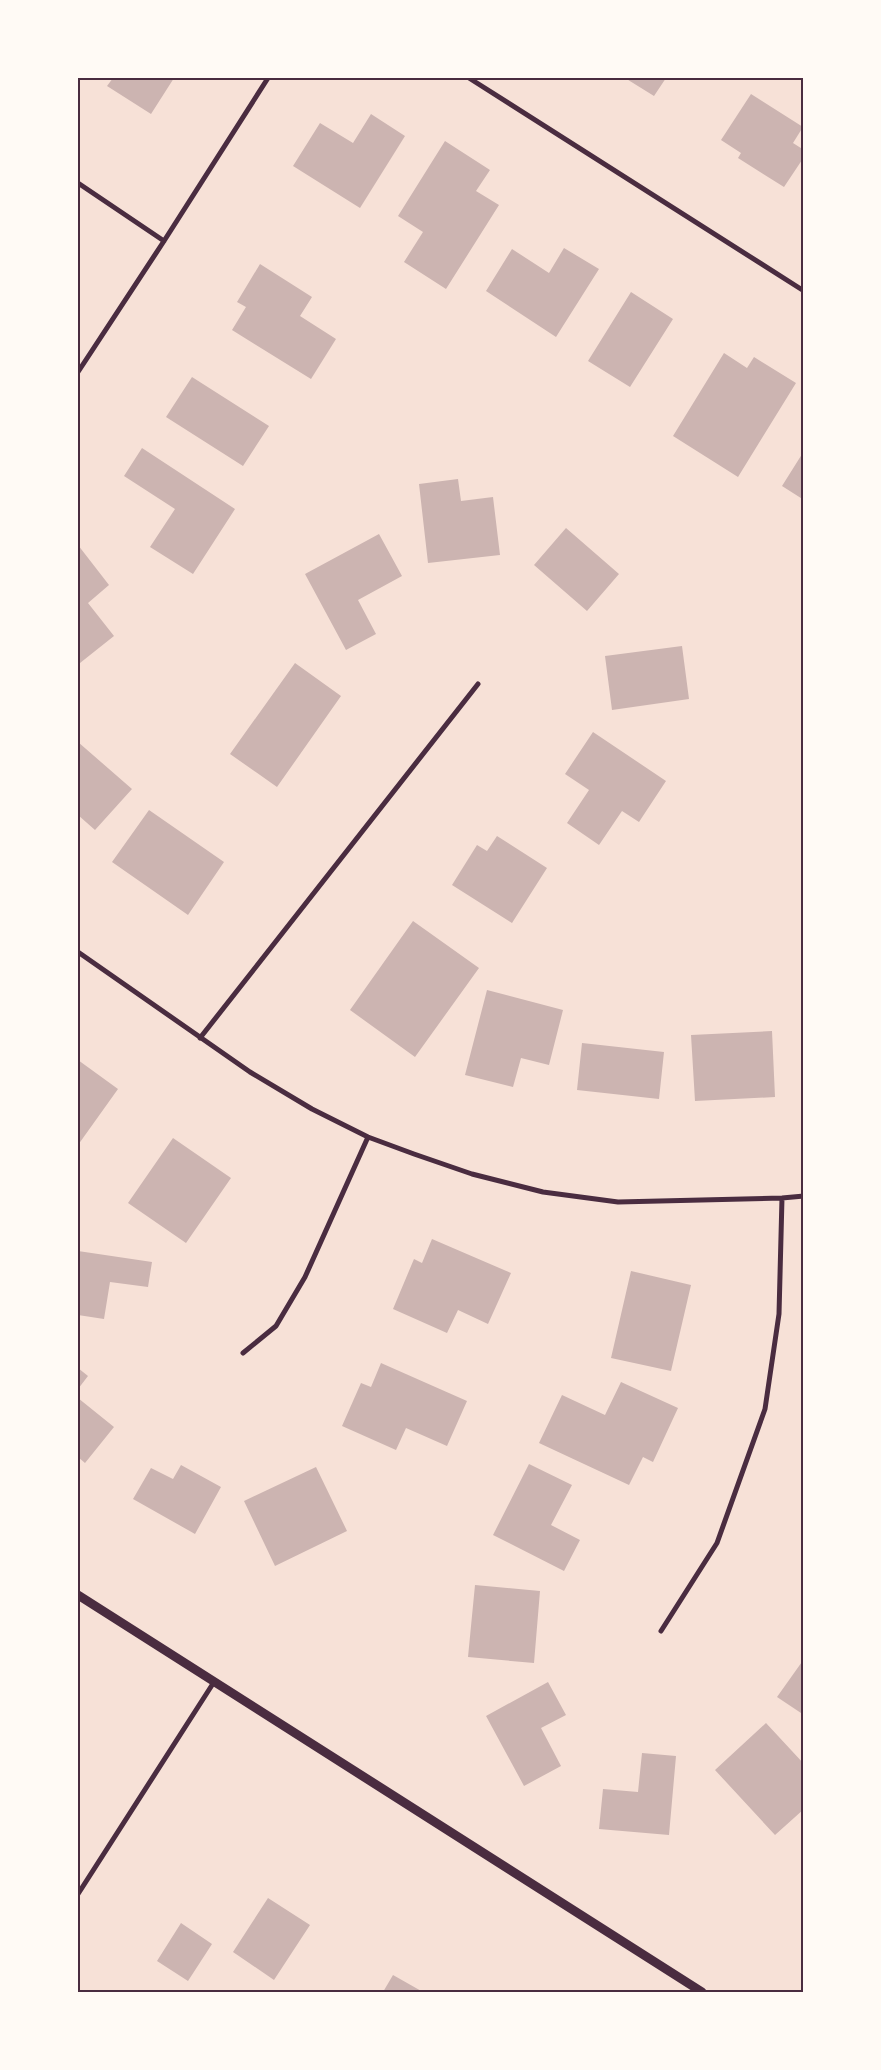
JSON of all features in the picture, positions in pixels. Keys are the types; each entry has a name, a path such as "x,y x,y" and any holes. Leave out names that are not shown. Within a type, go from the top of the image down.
{"street":[{"path":"78,372 268,78"},
{"path":"470,78 804,291"},
{"path":"78,183 164,241"},
{"path":"200,1038 478,684"},
{"path":"78,952 250,1072 312,1109 368,1137 472,1174 542,1192 618,1202 804,1196"},
{"path":"243,1353 276,1326 305,1277 368,1137"},
{"path":"661,1631 717,1543 765,1409 779,1314 782,1198"},
{"path":"78,1595 702,1992"},
{"path":"78,1894 214,1682"}],"building":[{"path":"113,78 174,78 151,114 107,86"},
{"path":"625,78 666,78 654,96"},
{"path":"751,94 803,127 793,143 804,150 804,157 784,187 738,158 741,153 721,140"},
{"path":"371,114 405,136 360,208 293,166 320,123 353,143"},
{"path":"445,141 490,170 476,191 499,205 446,289 404,262 423,232 398,216"},
{"path":"564,248 599,269 556,337 486,291 512,249 549,273"},
{"path":"260,264 312,297 300,316 336,339 311,379 232,330 246,307 237,302"},
{"path":"631,292 673,319 630,387 588,361"},
{"path":"724,353 747,368 754,357 796,383 738,477 673,436"},
{"path":"192,377 269,426 243,466 166,417"},
{"path":"142,448 235,509 193,574 150,547 175,509 124,476"},
{"path":"804,451 804,500 782,486"},
{"path":"458,479 461,501 493,497 500,555 428,563 419,484"},
{"path":"566,528 619,574 587,611 534,565"},
{"path":"379,534 402,576 358,600 376,634 346,650 305,574"},
{"path":"78,545 109,585 88,603 114,636 80,663 78,661"},
{"path":"682,646 689,699 612,710 605,656"},
{"path":"295,663 341,696 277,787 230,754"},
{"path":"593,732 666,781 639,822 622,811 599,845 567,823 589,790 565,774"},
{"path":"78,742 132,789 95,830 78,815"},
{"path":"149,810 224,862 188,915 112,862"},
{"path":"497,836 547,868 512,923 452,885 477,845 487,851"},
{"path":"413,921 479,968 415,1057 350,1010"},
{"path":"487,990 563,1010 549,1065 521,1058 513,1087 465,1075"},
{"path":"772,1031 775,1097 695,1101 691,1035"},
{"path":"582,1043 664,1052 659,1099 577,1090"},
{"path":"78,1060 118,1089 78,1145"},
{"path":"173,1138 231,1178 186,1243 128,1203"},
{"path":"432,1239 511,1273 488,1324 458,1310 447,1333 393,1309 414,1259 422,1263"},
{"path":"78,1251 152,1262 148,1287 110,1282 104,1319 78,1315"},
{"path":"631,1271 691,1285 671,1371 611,1358"},
{"path":"381,1363 467,1401 447,1446 406,1428 396,1450 342,1426 361,1383 371,1387"},
{"path":"78,1368 88,1376 78,1389"},
{"path":"621,1382 678,1408 653,1462 643,1457 629,1485 539,1443 562,1395 605,1415"},
{"path":"78,1398 114,1427 85,1463 78,1457"},
{"path":"529,1464 572,1485 551,1525 580,1540 564,1571 493,1535"},
{"path":"181,1465 221,1487 195,1534 133,1499 151,1468 173,1479"},
{"path":"316,1467 347,1531 275,1566 244,1501"},
{"path":"475,1585 540,1591 534,1663 468,1657"},
{"path":"804,1659 804,1715 777,1697"},
{"path":"548,1682 566,1715 541,1728 561,1766 524,1786 486,1716"},
{"path":"766,1723 804,1764 804,1809 775,1835 715,1770"},
{"path":"642,1753 676,1756 669,1835 599,1829 603,1789 638,1792"},
{"path":"268,1898 310,1925 274,1980 233,1952"},
{"path":"181,1923 212,1944 188,1981 157,1961"},
{"path":"393,1975 423,1992 383,1992"}]}
